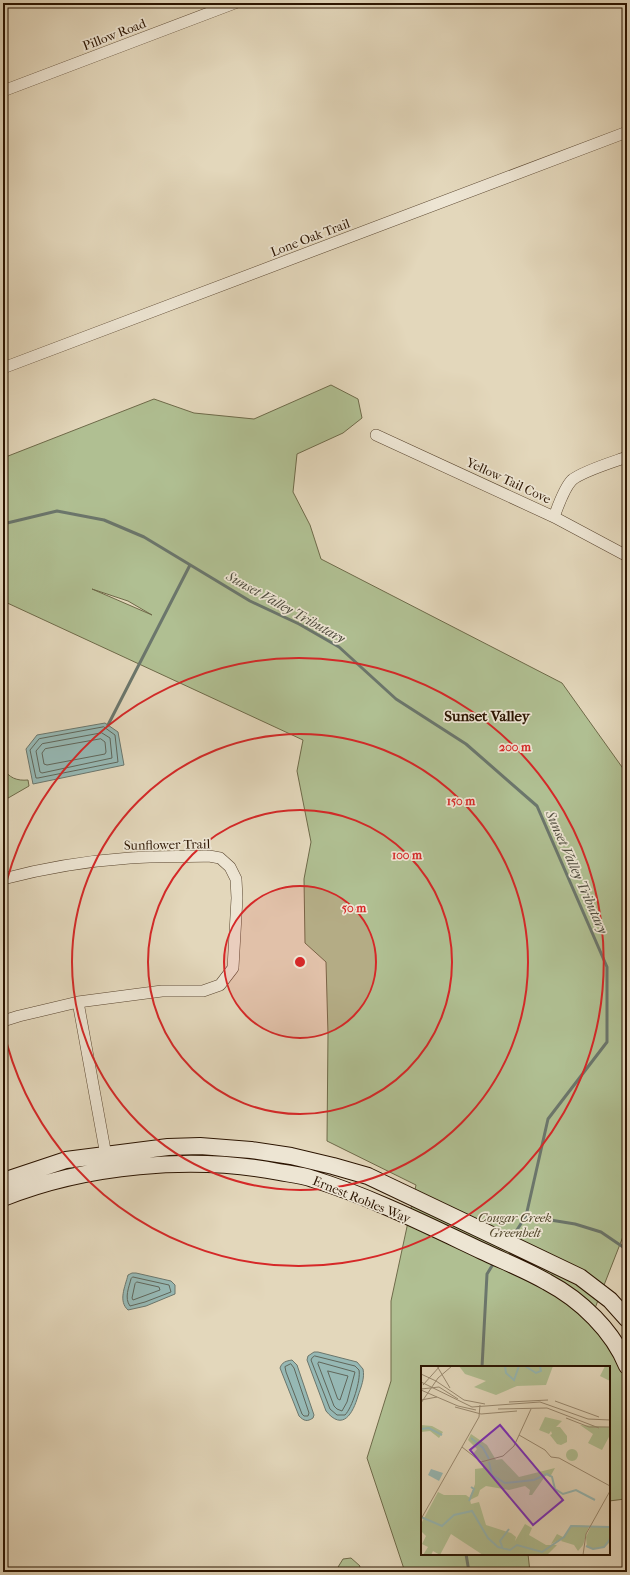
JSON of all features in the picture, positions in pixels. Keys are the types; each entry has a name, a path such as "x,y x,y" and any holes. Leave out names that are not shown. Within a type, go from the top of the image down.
{"street":[{"name":"Pillow Road","path":"3,91 235,3"},
{"name":"Lone Oak Trail","path":"3,368 627,132"},
{"name":"Yellow Tail Cove","path":"376,435 554,517 627,556"},
{"path":"554,517 572,480 627,457"},
{"name":"Sunflower Trail","path":"3,879 27,873 130,858 209,856 220,858 230,867 236,879 237,898 233,968 220,985 203,991 162,991 78,1002 3,1021"},
{"path":"78,1002 108,1163"},
{"name":"Ernest Robles Way","path":"3,1198 108,1163 168,1147 200,1146 251,1150 291,1156 368,1176 580,1277 610,1300 627,1319"},
{"name":"Ernest Robles Way","path":"3,1181 66,1160 154,1166 213,1164 264,1169 311,1178 356,1194 548,1282 581,1304 601,1325 627,1366"}],"green space":[{"name":"Cougar Creek Greenbelt","path":"331,385 358,399 362,418 343,433 297,454 293,492 310,525 321,559 562,683 627,774 627,1234 624,1234 590,1321 606,1340 622,1371 627,1388 627,1478 625,1499 610,1501 610,1366 421,1366 421,1555 528,1555 530,1572 405,1572 367,1458 391,1381 391,1301 416,1185 327,1141 328,1034 326,962 305,943 304,879 311,842 297,771 303,740 3,601 3,458 154,399 194,413 254,419","holes":["92,589 128,601 152,615"]},
{"path":"3,768 14,778 28,780 29,786 3,801"},
{"path":"351,1558 360,1566 358,1572 335,1572 343,1559"}],"water":[{"path":"105,723 118,732 124,765 33,784 26,749 37,735"},
{"path":"132,1273 171,1281 175,1285 175,1294 146,1306 128,1310 123,1302 123,1294 128,1275"},
{"path":"314,1352 357,1362 363,1369 362,1382 356,1402 350,1414 342,1420 337,1420 326,1411 307,1360 308,1356"},
{"path":"292,1360 297,1365 314,1415 313,1418 309,1420 304,1420 299,1416 280,1368 284,1362"}],"waterway":[{"name":"Sunset Valley Tributary","path":"3,524 57,511 104,520 144,537 250,601 299,624 339,647 396,699 466,744 537,806 607,967 607,1042 548,1119 526,1216 511,1239"},
{"path":"108,725 190,565"},
{"path":"526,1216 575,1224 601,1232 626,1249"},
{"name":"Sunset Valley Tributary","path":"482,1366 487,1274 495,1261"},
{"name":"Sunset Valley Tributary","path":"466,1555 469,1572"}],"district":[{"name":"Sunset Valley","path":"487,716"}]}
